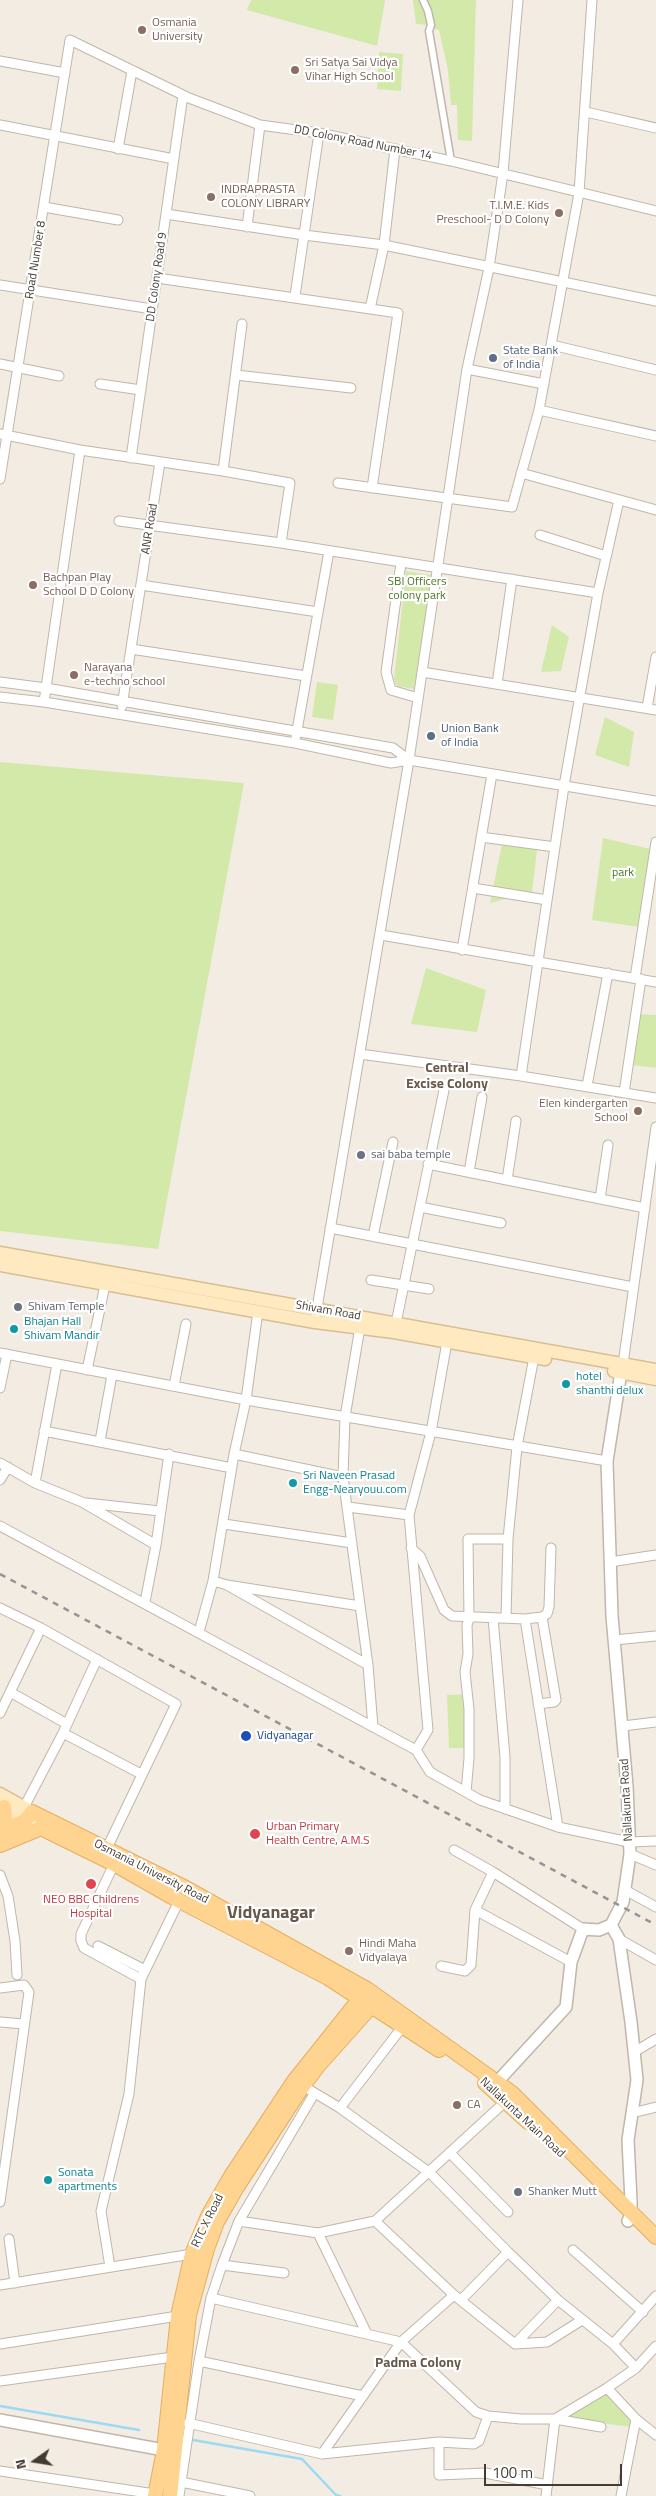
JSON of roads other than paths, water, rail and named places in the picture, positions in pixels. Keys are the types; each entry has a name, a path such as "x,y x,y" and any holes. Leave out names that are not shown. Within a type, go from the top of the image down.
{"main road":[{"name":"Shivam Road","path":"0,1253 396,1323 636,1371 656,1379"},
{"name":"Shivam Road","path":"0,1265 71,1276 105,1285 315,1322 360,1327 534,1357 622,1368"},
{"name":"Shivam Road","path":"636,1371 656,1370"},
{"name":"Osmania University Road","path":"1,1802 44,1824 179,1901 370,1998"},
{"path":"1,1802 3,1830"},
{"path":"3,1830 25,1814"},
{"name":"Osmania University Road","path":"44,1824 107,1848 186,1888 370,1998"},
{"path":"0,1845 44,1824"},
{"name":"Nallakunta Main Road","path":"370,1998 403,2026 446,2054 506,2101 629,2217 656,2237"},
{"name":"Nallakunta Main Road","path":"370,1998 498,2081 629,2217 656,2249"},
{"name":"RTC X Road","path":"155,2495 164,2450 178,2316 192,2254 213,2219 309,2090 318,2066 370,1998"},
{"name":"RTC X Road","path":"170,2496 189,2315 213,2219 231,2176 294,2081 370,1998"}],"street":[{"path":"423,0 431,25 429,31 451,161"},
{"path":"315,1322 409,760 439,569 467,369 489,268 503,173 518,0"},
{"path":"338,483 512,507 539,410 580,193 592,0"},
{"name":"DD Colony Road Number 14","path":"70,40 183,95 260,125 319,133 451,161 656,211"},
{"name":"Road Number 8","path":"0,480 3,435 18,368 70,40"},
{"path":"0,61 65,73"},
{"path":"118,149 132,71"},
{"name":"DD Colony Road 9","path":"131,458 183,95"},
{"path":"586,112 656,128"},
{"path":"0,125 174,159"},
{"path":"247,226 260,125"},
{"path":"295,296 319,133"},
{"path":"370,309 384,245 395,149"},
{"path":"44,208 118,220"},
{"path":"166,214 384,245 656,301"},
{"path":"157,278 295,296 398,313 372,488"},
{"path":"0,285 152,309"},
{"path":"223,471 242,324"},
{"path":"552,345 656,370"},
{"path":"0,364 59,376"},
{"path":"467,369 544,384"},
{"path":"236,374 351,388"},
{"path":"100,384 141,390"},
{"path":"539,410 656,436"},
{"path":"3,435 80,450 290,483 280,543"},
{"path":"44,702 80,450"},
{"name":"ANR Road","path":"121,715 160,462"},
{"path":"521,473 656,510"},
{"path":"521,1076 564,786 598,593 619,500"},
{"path":"119,521 280,543 598,593"},
{"path":"540,535 606,556"},
{"path":"295,743 328,551"},
{"path":"401,563 386,672 391,690 418,698"},
{"path":"497,684 512,580"},
{"path":"141,585 318,612"},
{"path":"131,649 306,676"},
{"path":"422,672 652,709 656,657"},
{"path":"0,682 46,688 123,703 393,748 409,760"},
{"path":"0,697 44,702 295,743 391,763 409,760 656,801"},
{"path":"462,950 492,774"},
{"path":"482,836 555,847"},
{"path":"624,1093 656,842"},
{"path":"473,888 547,900"},
{"path":"380,935 656,982"},
{"path":"587,1086 608,973"},
{"path":"360,1054 521,1076 656,1098"},
{"path":"396,1323 444,1090"},
{"path":"468,1172 482,1097"},
{"path":"507,1180 516,1121"},
{"path":"622,1368 656,1127"},
{"path":"373,1236 393,1142"},
{"path":"600,1199 608,1145"},
{"path":"428,1164 644,1208"},
{"path":"420,1207 501,1223"},
{"path":"330,1228 633,1287"},
{"path":"371,1280 429,1289"},
{"path":"87,1370 105,1285"},
{"path":"199,1632 213,1581 224,1524 234,1454 246,1400 258,1311"},
{"path":"174,1386 186,1324"},
{"path":"360,1327 345,1417 343,1477 368,1665 373,1728"},
{"path":"416,1750 428,1730 409,1515 431,1432 447,1342"},
{"path":"0,1388 4,1354 246,1400 607,1461"},
{"path":"506,1618 508,1539 517,1447 534,1357"},
{"path":"35,1483 56,1364"},
{"name":"Nallakunta Road","path":"611,1925 624,1902 629,1848 623,1726 614,1640 607,1461 622,1368"},
{"path":"100,1441 112,1375"},
{"path":"44,1431 169,1454 232,1468"},
{"path":"145,1602 156,1545 169,1454"},
{"path":"234,1454 343,1477"},
{"path":"0,1480 4,1465 35,1483 82,1502 156,1545"},
{"path":"82,1502 160,1512"},
{"path":"348,1507 409,1515"},
{"path":"224,1524 352,1543"},
{"path":"0,1526 145,1602 416,1750 430,1772 480,1800 558,1827 629,1848 656,1865"},
{"path":"466,1792 469,1758 469,1709 465,1672 468,1654 466,1625 469,1619 468,1539 508,1539"},
{"path":"411,1548 420,1556 444,1610 452,1616 469,1619 525,1619 542,1617 547,1614 549,1607 551,1548"},
{"path":"610,1562 656,1555"},
{"path":"213,1581 227,1585 360,1606"},
{"path":"227,1585 368,1665"},
{"path":"0,1608 41,1628 176,1704 140,1774 107,1848"},
{"path":"538,1704 552,1703 556,1700 542,1617"},
{"path":"493,1618 504,1739 505,1809"},
{"path":"525,1619 558,1827"},
{"path":"0,1713 41,1628"},
{"path":"614,1640 656,1636"},
{"path":"25,1814 97,1659"},
{"path":"10,1692 65,1729 140,1774"},
{"path":"623,1726 656,1722"},
{"path":"629,1848 656,1840"},
{"path":"454,1850 493,1872 583,1929 600,1930 611,1925 619,1939 637,2080 628,2140 629,2217"},
{"path":"114,1864 81,1934 81,1942 84,1948 143,1975"},
{"path":"442,1966 465,1971 469,1969 471,1965 475,1910 493,1872"},
{"path":"0,1875 8,1896 15,1941 17,1976"},
{"path":"625,1890 656,1907"},
{"path":"110,2267 101,2211 129,2094 143,1975 179,1901"},
{"path":"475,1910 571,1962"},
{"path":"498,2081 566,2007 571,1962 583,1929"},
{"path":"619,1939 656,1960"},
{"path":"98,1946 143,1975"},
{"path":"0,1988 24,1985 28,1988 0,2202"},
{"path":"0,2022 24,2024"},
{"path":"340,2108 403,2026"},
{"path":"634,2052 656,2039"},
{"path":"179,2496 188,2423 211,2298 239,2221 309,2090 340,2108 430,2172 558,2300 613,2344 636,2368"},
{"path":"239,2221 318,2233 375,2221 506,2101"},
{"path":"632,2113 656,2107"},
{"path":"450,2153 508,2212"},
{"path":"375,2221 458,2298 515,2344 547,2342 582,2320"},
{"path":"318,2233 367,2334"},
{"path":"9,2239 15,2282"},
{"path":"573,2250 643,2312"},
{"path":"322,2454 402,2342 458,2298 508,2252"},
{"path":"0,2285 192,2254"},
{"path":"222,2265 284,2273"},
{"path":"613,2344 656,2296"},
{"path":"211,2298 402,2342 476,2412 488,2416 555,2419 601,2427"},
{"path":"515,2344 558,2300"},
{"path":"0,2344 178,2316"},
{"path":"555,2419 636,2368 656,2346"},
{"path":"0,2381 173,2357"},
{"path":"199,2361 363,2396"},
{"path":"607,2388 636,2419 656,2435"},
{"path":"188,2423 322,2454 439,2442 474,2444 478,2441 488,2416"},
{"path":"546,2496 555,2419"},
{"path":"622,2496 636,2419"},
{"path":"0,2420 164,2450"},
{"path":"439,2442 439,2475 485,2473 548,2485"},
{"path":"0,2471 155,2495"},
{"path":"181,2482 250,2496"}],"waterway":[{"path":"0,2406 139,2430"},
{"path":"193,2440 302,2459 336,2495 340,2496"}],"railway":[{"path":"0,1574 656,1925"}],"place":[{"name":"Osmania University","path":"142,30"},
{"name":"Sri Satya Sai Vidya Vihar High School","path":"295,70"},
{"name":"INDRAPRASTA COLONY LIBRARY","path":"211,197"},
{"name":"T.I.M.E. Kids Preschool- D D Colony","path":"559,213"},
{"name":"State Bank of India","path":"493,358"},
{"name":"Bachpan Play School D D Colony","path":"33,585"},
{"name":"Narayana e-techno school","path":"74,675"},
{"name":"Union Bank of India","path":"431,736"},
{"name":"Elen kindergarten School","path":"638,1111"},
{"name":"sai baba temple","path":"361,1155"},
{"name":"Shivam Temple","path":"18,1307"},
{"name":"Bhajan Hall Shivam Mandir","path":"14,1329"},
{"name":"hotel shanthi delux","path":"566,1384"},
{"name":"Sri Naveen Prasad Engg-Nearyouu.com","path":"293,1483"},
{"name":"Vidyanagar","path":"246,1736"},
{"name":"Urban Primary Health Centre, A.M.S","path":"255,1834"},
{"name":"NEO BBC Childrens Hospital","path":"91,1884"},
{"name":"Hindi Maha Vidyalaya","path":"349,1951"},
{"name":"CA","path":"457,2105"},
{"name":"Sonata apartments","path":"48,2180"},
{"name":"Shanker Mutt","path":"518,2192"}],"district":[{"name":"Central Excise Colony","path":"447,1078"},
{"name":"Vidyanagar","path":"271,1914"},
{"name":"Padma Colony","path":"418,2364"}],"park label":[{"name":"SBI Officers colony park","path":"417,589"},
{"name":"park","path":"623,873"}]}
